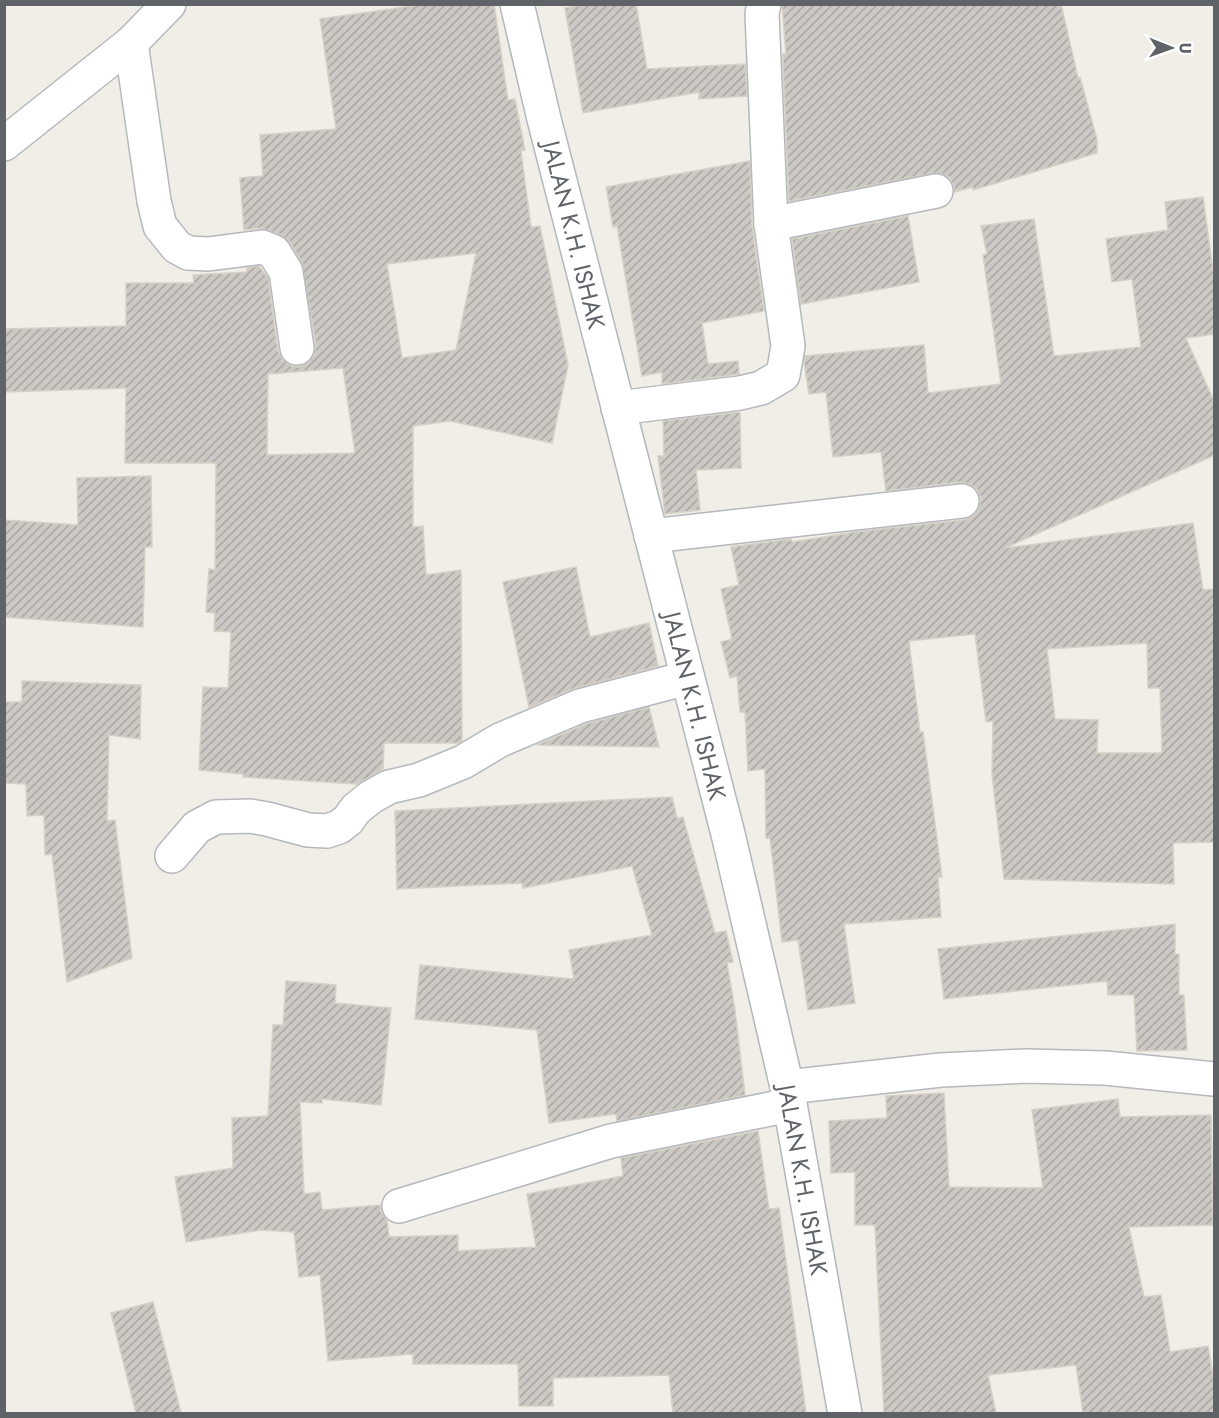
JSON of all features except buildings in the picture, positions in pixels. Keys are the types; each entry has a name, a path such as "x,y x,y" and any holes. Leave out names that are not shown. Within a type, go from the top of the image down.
{"street":[{"path":"4,144 131,43 169,4"},
{"name":"JALAN K.H. ISHAK","path":"517,4 547,130 728,834 788,1096 845,1413"},
{"path":"618,408 740,393 761,388 783,375 788,346 771,224 762,14 764,4"},
{"path":"131,43 154,201 160,226 177,247 188,253 208,254 262,247 274,252 286,272 297,348"},
{"path":"771,224 936,191"},
{"path":"651,536 962,501"},
{"path":"172,856 197,827 216,817 250,816 308,831 327,831 339,827 371,797 389,787 419,780 463,762 500,740 580,706 687,678"},
{"path":"399,1206 611,1141 788,1096 941,1070 1026,1066 1105,1068 1215,1079"}]}
